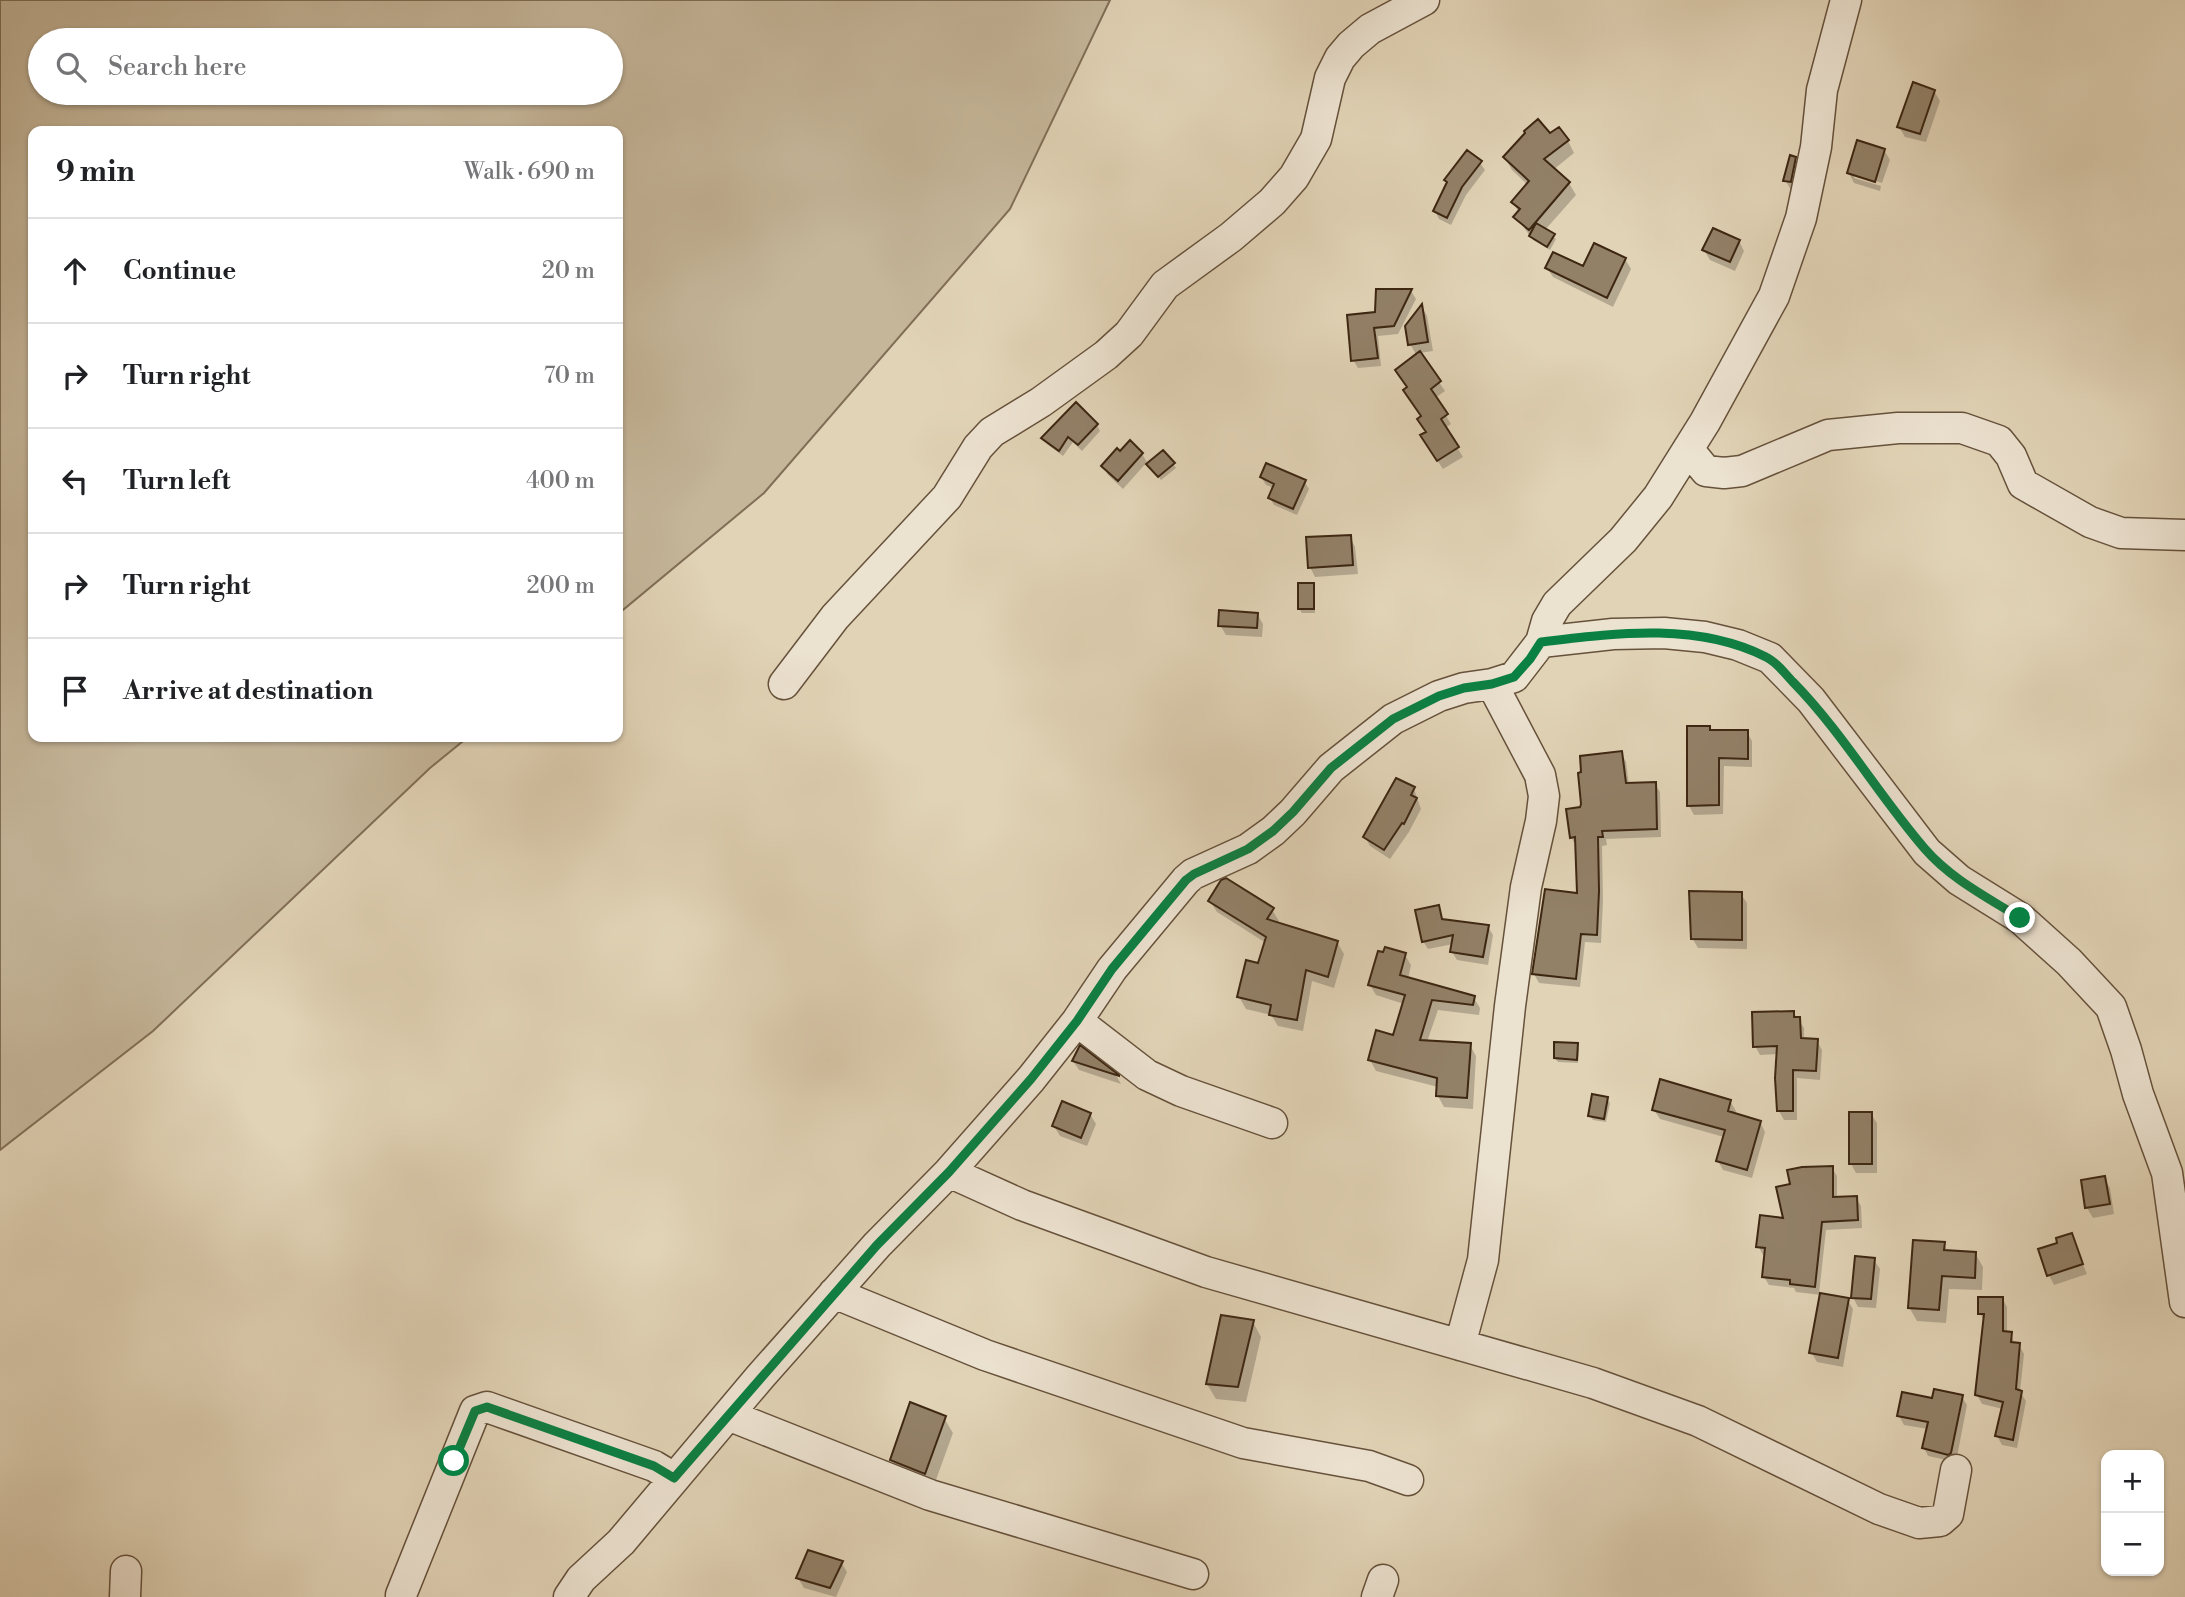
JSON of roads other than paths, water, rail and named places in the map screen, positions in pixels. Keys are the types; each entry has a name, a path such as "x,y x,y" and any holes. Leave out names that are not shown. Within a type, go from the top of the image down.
{"street":[{"path":"784,684 835,617 947,498 978,447 992,432 1041,402 1106,355 1129,334 1165,285 1231,237 1272,202 1294,177 1316,139 1330,78 1340,58 1370,29 1424,0"},
{"path":"569,1597 581,1579 621,1542 834,1293 949,1172 1031,1079 1077,1021 1112,969 1194,874 1248,849 1273,831 1331,768 1393,719 1439,696 1514,677 1530,659 1541,642 1547,621 1557,604 1623,540 1658,497 1705,422 1774,296 1801,218 1816,147 1822,90 1846,0"},
{"path":"1688,449 1706,471 1724,473 1742,471 1828,435 1898,428 1962,428 1999,441 2011,456 2023,484 2090,522 2121,533 2185,535"},
{"path":"1541,642 1613,634 1664,633 1727,642 1770,658 1811,700 1927,852 1959,880 2020,918 2068,962 2111,1007 2126,1050 2138,1094 2167,1173 2185,1302"},
{"path":"1460,1345 1483,1260 1510,1006 1526,887 1544,796 1540,775 1492,684"},
{"path":"1077,1021 1147,1075 1181,1091 1272,1123"},
{"path":"949,1172 1022,1205 1206,1272 1593,1383 1698,1421 1879,1509 1919,1523 1940,1521 1948,1514 1956,1470"},
{"path":"834,1293 985,1355 1243,1443 1355,1463 1408,1480"},
{"path":"401,1595 464,1436 475,1411 481,1407 545,1426 654,1466 674,1478"},
{"path":"728,1415 930,1495 1194,1574"}]}
